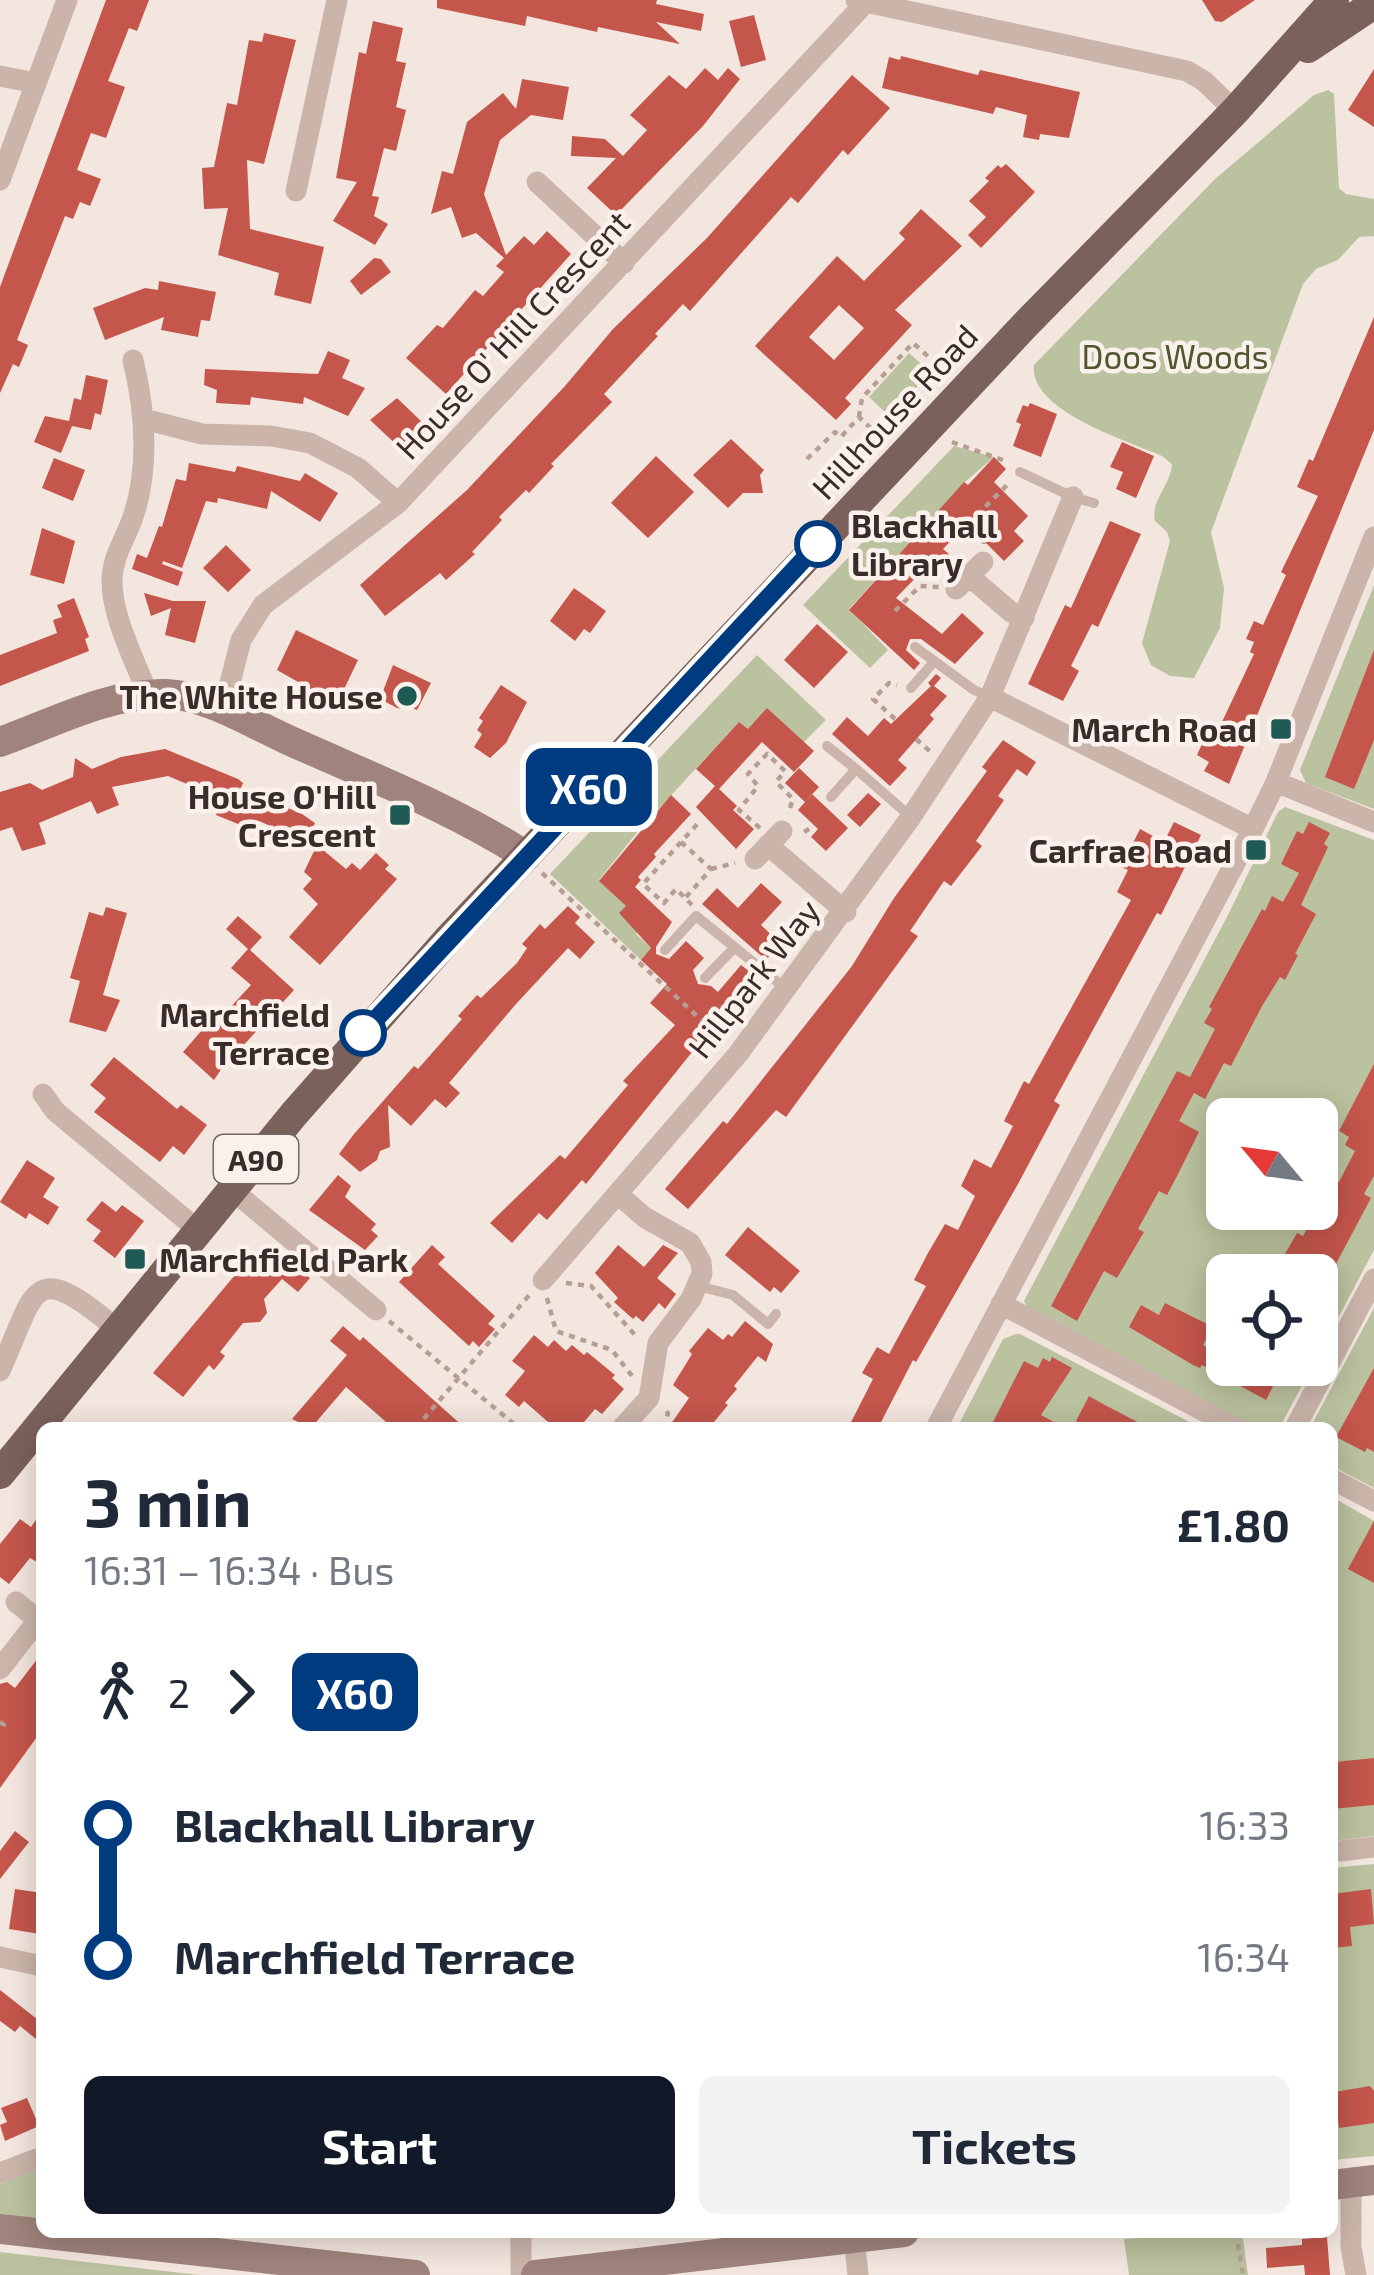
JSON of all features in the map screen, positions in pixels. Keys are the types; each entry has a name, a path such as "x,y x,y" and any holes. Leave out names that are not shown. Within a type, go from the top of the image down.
{"main road":[{"path":"1235,111 1318,0"},
{"name":"Hillhouse Road","path":"43,1422 359,1037 994,358 1235,111 1334,0"},
{"path":"1294,46 1312,36 1348,0"},
{"name":"Hillhouse Road","path":"1235,111 1307,49 1374,4"},
{"name":"Hillhouse Road","path":"0,1474 36,1430"}],"street":[{"path":"0,180 67,0"},
{"path":"296,191 337,0"},
{"path":"861,1 1187,71 1235,111"},
{"name":"House O' Hill Crescent","path":"223,710 241,640 263,605 398,503 861,1"},
{"path":"0,76 36,83"},
{"path":"537,182 624,263"},
{"path":"133,360 144,419 139,493 133,519 118,547 112,584 148,694"},
{"path":"144,419 202,434 271,436 310,443 358,468 398,503"},
{"name":"Hillpark Way","path":"543,1280 738,1054 846,912 991,697 1083,500"},
{"path":"939,1422 1253,829 1374,537"},
{"path":"970,576 1024,618"},
{"path":"0,742 116,700 181,695 223,710 526,856"},
{"path":"991,697 1253,829"},
{"path":"1276,782 1374,822"},
{"path":"770,844 846,912"},
{"path":"44,1094 55,1111 198,1230"},
{"path":"231,1189 376,1310"},
{"path":"619,1194 644,1217 690,1243 701,1262 698,1286 658,1343 649,1398 627,1422"},
{"path":"1298,1422 1374,1280"},
{"path":"0,1371 27,1302 42,1290 55,1289 76,1298 118,1330"},
{"path":"1000,1304 1225,1422"},
{"path":"1338,1481 1374,1501"},
{"path":"16,1603 36,1618"},
{"path":"0,1669 36,1623"},
{"path":"1338,1851 1374,1847"},
{"path":"0,1957 36,1965"},
{"path":"0,2173 36,2159"},
{"path":"1352,2183 1351,2247 1356,2275"},
{"path":"0,2230 36,2232"},
{"path":"116,2238 415,2275"},
{"path":"521,2238 521,2275"},
{"path":"536,2275 745,2242 854,2238 858,2275"}],"lane":[{"path":"1021,472 1083,500"},
{"path":"915,647 991,697"},
{"path":"911,688 934,663"},
{"path":"827,746 911,817"},
{"path":"831,797 856,770"},
{"path":"664,950 696,916 788,990"},
{"path":"704,978 733,949"},
{"path":"698,1286 733,1295 768,1324 776,1314"}],"path":[{"path":"859,417 862,398 913,343 942,369 893,422"},
{"path":"896,611 920,586 970,576 984,532 971,520 1021,472"},
{"path":"895,719 873,699 889,682 911,688"},
{"path":"767,754 785,771 776,782 793,799 770,844 739,809 758,786 748,774 767,754"},
{"path":"696,916 676,889 664,904 643,884 701,820"},
{"path":"681,842 712,869 686,898"},
{"path":"526,856 738,1054"},
{"path":"543,1280 591,1286 635,1335 655,1326 665,1332"},
{"path":"421,1422 543,1280"},
{"path":"543,1280 556,1330 612,1350 649,1398"},
{"path":"376,1310 512,1422"},
{"path":"0,1722 4,1725 0,1731"},
{"path":"1237,2238 1243,2275"}],"green space":[{"name":"Doos Woods","path":"1328,90 1334,94 1339,188 1346,194 1374,199 1374,236 1359,237 1338,260 1316,269 1303,284 1211,532 1224,588 1220,628 1194,678 1170,676 1151,665 1142,643 1170,541 1154,514 1172,464 1063,410 1037,381 1034,365 1215,179 1314,95"},
{"path":"909,353 930,372 890,417 869,397"},
{"path":"954,446 994,457 965,482 849,609 888,650 870,668 803,605"},
{"path":"1374,585 1374,809 1306,783 1300,770"},
{"path":"757,655 826,720 804,742 748,729 739,722 599,880 626,906 636,934 651,948 641,960 550,874"},
{"path":"1285,807 1374,840 1374,1250 1338,1318 1338,1254 1206,1254 1206,1386 1302,1386 1283,1422 1245,1422 1028,1308 1024,1301 1278,812"},
{"path":"1374,1308 1374,1488 1338,1469 1338,1422 1313,1422 1332,1386 1338,1386 1338,1376"},
{"path":"1020,1334 1189,1422 960,1422 1003,1339"},
{"path":"1338,1500 1374,1521 1374,1836 1338,1840"},
{"path":"1374,1864 1374,2156 1338,2159 1338,1867"},
{"path":"36,2170 36,2218 0,2214 0,2184"},
{"path":"1243,2238 1248,2275 1129,2275 1124,2239"},
{"path":"0,2252 199,2275 0,2275"}],"building":[{"path":"106,0 149,0 137,31 129,28 108,81 125,87 106,138 91,133 77,170 101,179 90,206 80,202 73,219 65,216 17,340 28,345 0,393 0,287"},
{"path":"437,0 657,0 656,4 704,14 701,31 656,22 680,44 527,16 525,26 437,8"},
{"path":"1202,0 1255,0 1222,22 1215,21"},
{"path":"754,15 766,60 741,67 729,21"},
{"path":"373,21 403,28 396,61 406,63 396,107 406,110 396,151 384,148 372,196 379,197 374,216 388,224 375,245 333,221 357,182 336,178 359,52 366,54"},
{"path":"264,33 296,40 264,164 247,160 250,229 324,247 311,304 274,295 279,273 218,255 228,208 204,209 202,168 214,167 227,103 237,105 249,40 262,42"},
{"path":"901,56 1080,92 1069,138 1023,137 1027,115 996,107 993,114 882,88 889,57 900,60"},
{"path":"705,68 718,80 728,68 740,79 703,126 616,215 587,188 616,158 571,156 572,136 605,139 623,156 647,130 630,115 669,75 686,89"},
{"path":"1374,69 1374,127 1348,110"},
{"path":"852,75 890,108 848,155 843,150 798,203 791,197 690,311 683,304 655,334 658,336 604,394 612,402 529,493 526,490 499,517 502,520 472,552 475,554 446,580 440,573 385,616 360,585 467,490 613,329 707,238"},
{"path":"522,79 569,87 563,120 531,115 500,140 484,194 506,255 524,236 534,245 547,231 571,254 446,394 406,358 437,325 443,328 475,290 483,296 504,272 496,266 504,258 476,233 462,238 451,207 431,214 442,171 453,174 467,122 503,93 516,109"},
{"path":"1006,164 1035,192 981,248 968,235 986,217 969,201 998,165"},
{"path":"921,209 962,246 895,310 912,325 845,398 851,404 836,420 755,346 837,256 864,281 905,239 899,233","holes":["839,305 864,328 834,360 809,337"]},
{"path":"374,258 381,259 391,272 361,295 350,281"},
{"path":"159,281 216,292 210,321 201,320 198,337 161,330 164,317 105,340 93,308 145,288 158,290"},
{"path":"1374,317 1374,430 1229,784 1204,771 1209,762 1197,755 1202,744 1213,741 1254,654 1250,652 1254,642 1246,639 1254,621 1263,625 1286,575 1281,572 1318,496 1297,487 1309,459 1313,461"},
{"path":"328,351 350,360 342,378 365,388 348,416 304,397 303,404 251,397 250,405 216,403 217,390 204,385 205,369 318,374"},
{"path":"86,375 108,380 101,415 95,413 91,430 72,426 61,453 34,442 45,416 69,421 74,398 81,400"},
{"path":"397,398 423,423 400,448 370,420"},
{"path":"1030,403 1057,414 1041,457 1013,446 1021,424 1016,422 1023,405"},
{"path":"731,439 764,470 760,475 763,493 743,493 728,508 693,475"},
{"path":"1122,442 1154,456 1136,498 1116,489 1123,472 1110,467"},
{"path":"656,456 694,492 648,538 611,503"},
{"path":"994,457 1006,469 994,482 1028,516 1014,531 1024,541 1004,561 967,524 943,549 950,555 930,576 924,569 896,598 942,634 962,613 984,633 955,664 921,639 910,639 906,650 920,663 914,670 849,610 964,482 968,485"},
{"path":"54,458 85,470 73,501 42,488"},
{"path":"189,463 235,472 237,466 300,481 305,473 338,493 320,522 271,491 267,509 218,498 217,503 206,501 182,568 162,564 183,572 178,586 132,569 137,554 147,558 176,479 186,481"},
{"path":"1110,521 1141,534 1098,627 1092,624 1071,666 1079,671 1063,701 1028,684 1065,605 1071,608"},
{"path":"42,528 75,541 64,584 30,575"},
{"path":"226,545 251,570 228,592 203,568"},
{"path":"574,588 606,611 590,633 584,629 575,641 550,621"},
{"path":"144,593 173,601 206,601 195,643 165,635 171,608 151,616"},
{"path":"74,598 89,637 85,639 89,651 0,686 0,655 57,633 53,620 62,617 57,605"},
{"path":"817,624 848,652 814,688 784,660"},
{"path":"296,630 358,660 337,704 277,670"},
{"path":"1374,650 1374,740 1354,789 1325,777"},
{"path":"393,665 431,683 417,710 406,705 397,708 380,699"},
{"path":"936,674 941,678 934,686 947,696 930,715 934,719 898,760 907,768 890,786 832,734 847,717 868,736 884,718 891,724 931,686 928,683"},
{"path":"501,685 527,702 506,743 490,758 474,747 482,734 477,730 483,721 479,718"},
{"path":"767,708 814,751 794,772 762,742 719,789 754,829 736,849 696,807 715,786 696,769 739,722 748,729"},
{"path":"1003,740 1036,762 1027,776 1017,769 998,796 1004,800 976,841 982,846 951,886 944,881 910,931 918,936 786,1117 776,1110 688,1209 665,1189 723,1121 727,1124 852,966 894,898 987,771 982,767"},
{"path":"165,749 238,779 241,788 302,814 315,823 307,842 259,821 255,831 216,815 219,807 199,799 192,793 194,787 168,776 112,787 119,805 97,814 91,801 39,823 46,844 22,851 12,827 0,831 0,792 30,783 42,790 73,777 75,758 92,769 121,757"},
{"path":"799,768 819,787 805,802 785,783"},
{"path":"868,793 881,804 860,827 847,815"},
{"path":"812,794 848,828 826,851 811,837 818,829 798,810"},
{"path":"671,795 691,814 654,854 635,887 672,922 656,954 669,959 686,941 704,958 693,970 698,984 718,992 741,965 754,975 586,1184 582,1180 547,1220 539,1213 512,1243 490,1223 560,1155 565,1159 628,1085 623,1081 675,1025 650,1003 667,984 641,960 651,948 619,913 626,906 599,881"},
{"path":"1174,822 1201,835 1161,915 1157,913 1054,1101 1060,1105 1018,1184 881,1422 851,1422 873,1379 862,1373 877,1347 889,1354 926,1286 914,1280 928,1253 945,1224 958,1230 975,1196 961,1186 974,1159 991,1168 1013,1126 1004,1121 1024,1081 1029,1084 1131,900 1117,892 1128,870 1121,867 1140,829 1164,842"},
{"path":"1309,822 1330,833 1301,905 1316,914 1298,955 1285,980 1280,977 1262,1006 1231,1066 1224,1063 1205,1099 1194,1093 1179,1121 1199,1132 1176,1178 1167,1195 1159,1191 1138,1229 1144,1232 1117,1278 1104,1271 1077,1321 1051,1306 1177,1071 1190,1077 1215,1029 1204,1023 1209,1007 1262,909 1272,896 1283,902 1299,873 1281,864 1297,831 1303,834"},
{"path":"317,845 346,869 352,863 360,870 376,853 397,879 320,965 289,937 318,904 303,889 312,879 304,872"},
{"path":"761,883 782,902 761,925 781,944 766,960 702,904 717,888 738,908"},
{"path":"568,906 580,917 575,923 595,942 580,959 568,948 516,1004 449,1083 460,1093 446,1108 435,1099 411,1126 388,1105 390,1147 360,1172 339,1154 354,1134 414,1066 418,1069 477,995 481,998 517,963 527,948 522,944 540,924 545,929"},
{"path":"106,907 127,913 103,995 120,1000 106,1032 69,1022 80,981 70,978 89,912 103,916"},
{"path":"238,916 262,937 250,950 294,990 241,1048 244,1057 216,1052 222,1068 214,1080 183,1052 222,1007 227,1011 251,985 231,968 248,949 226,929"},
{"path":"114,1057 177,1109 181,1105 207,1125 184,1155 173,1146 160,1162 94,1112 106,1098 90,1085"},
{"path":"1374,1064 1374,1176 1364,1194 1371,1198 1338,1260 1338,1254 1285,1254 1297,1233 1338,1230 1338,1182 1355,1151 1345,1145 1349,1137 1339,1131"},
{"path":"27,1160 55,1178 43,1197 59,1207 48,1225 29,1213 26,1219 0,1202"},
{"path":"338,1175 351,1186 345,1197 376,1224 371,1230 378,1236 365,1250 309,1210"},
{"path":"102,1201 116,1212 122,1205 144,1221 115,1258 93,1241 101,1231 86,1220"},
{"path":"748,1227 800,1271 781,1293 774,1287 770,1292 725,1255"},
{"path":"432,1245 445,1257 438,1264 495,1316 488,1324 495,1329 479,1347 473,1341 469,1346 399,1282"},
{"path":"618,1245 644,1267 663,1245 678,1253 657,1278 676,1294 665,1309 659,1303 643,1322 614,1302 618,1298 595,1273"},
{"path":"262,1252 272,1260 279,1252 310,1278 298,1292 282,1279 264,1299 267,1313 260,1322 243,1323 220,1352 225,1356 214,1370 209,1365 183,1397 153,1373 245,1263 249,1266"},
{"path":"1165,1303 1206,1324 1206,1367 1193,1365 1129,1327 1141,1305 1159,1315"},
{"path":"745,1321 773,1344 766,1362 758,1356 714,1422 672,1422 689,1398 673,1385 692,1354 689,1351 708,1328 723,1340 728,1334 732,1337"},
{"path":"343,1326 360,1341 363,1337 458,1422 386,1422 346,1387 316,1422 292,1419 347,1355 330,1341"},
{"path":"534,1335 548,1347 554,1340 566,1351 572,1345 584,1355 587,1352 624,1389 602,1414 595,1409 584,1422 548,1422 524,1401 519,1407 505,1395 525,1371 512,1361"},
{"path":"1052,1357 1072,1368 1041,1415 1054,1422 993,1422 1024,1361 1038,1368 1043,1358 1050,1362"},
{"path":"1374,1368 1374,1452 1338,1438"},
{"path":"1240,1386 1273,1386 1266,1400"},
{"path":"1089,1396 1138,1422 1078,1422"},
{"path":"20,1519 31,1527 36,1520 36,1562 30,1558 9,1584 0,1577 0,1544"},
{"path":"1374,1521 1374,1583 1348,1569"},
{"path":"36,1661 36,1738 0,1788 0,1684 7,1682 15,1688"},
{"path":"1374,1758 1374,1805 1338,1808 1338,1762"},
{"path":"15,1831 29,1842 0,1879 0,1851"},
{"path":"15,1889 36,1892 36,1933 9,1929"},
{"path":"1371,1889 1374,1924 1350,1927 1352,1946 1338,1947 1338,1893"},
{"path":"0,1990 36,2018 36,2039 20,2026 15,2032 0,2021"},
{"path":"1370,2086 1374,2123 1339,2128 1338,2091"},
{"path":"27,2098 36,2127 5,2141 0,2125 7,2122 1,2108"},
{"path":"1327,2238 1330,2275 1305,2275 1304,2265 1267,2268 1266,2248 1302,2245 1302,2239"}],"bus line":[{"name":"X60","path":"363,1033 818,544"}],"place":[{"name":"Blackhall Library","path":"818,544"},
{"name":"The White House","path":"407,696"},
{"name":"March Road","path":"1281,729"},
{"name":"House O'Hill Crescent","path":"400,815"},
{"name":"Carfrae Road","path":"1256,850"},
{"name":"Marchfield Terrace","path":"363,1033"},
{"name":"Marchfield Park","path":"135,1259"}]}
